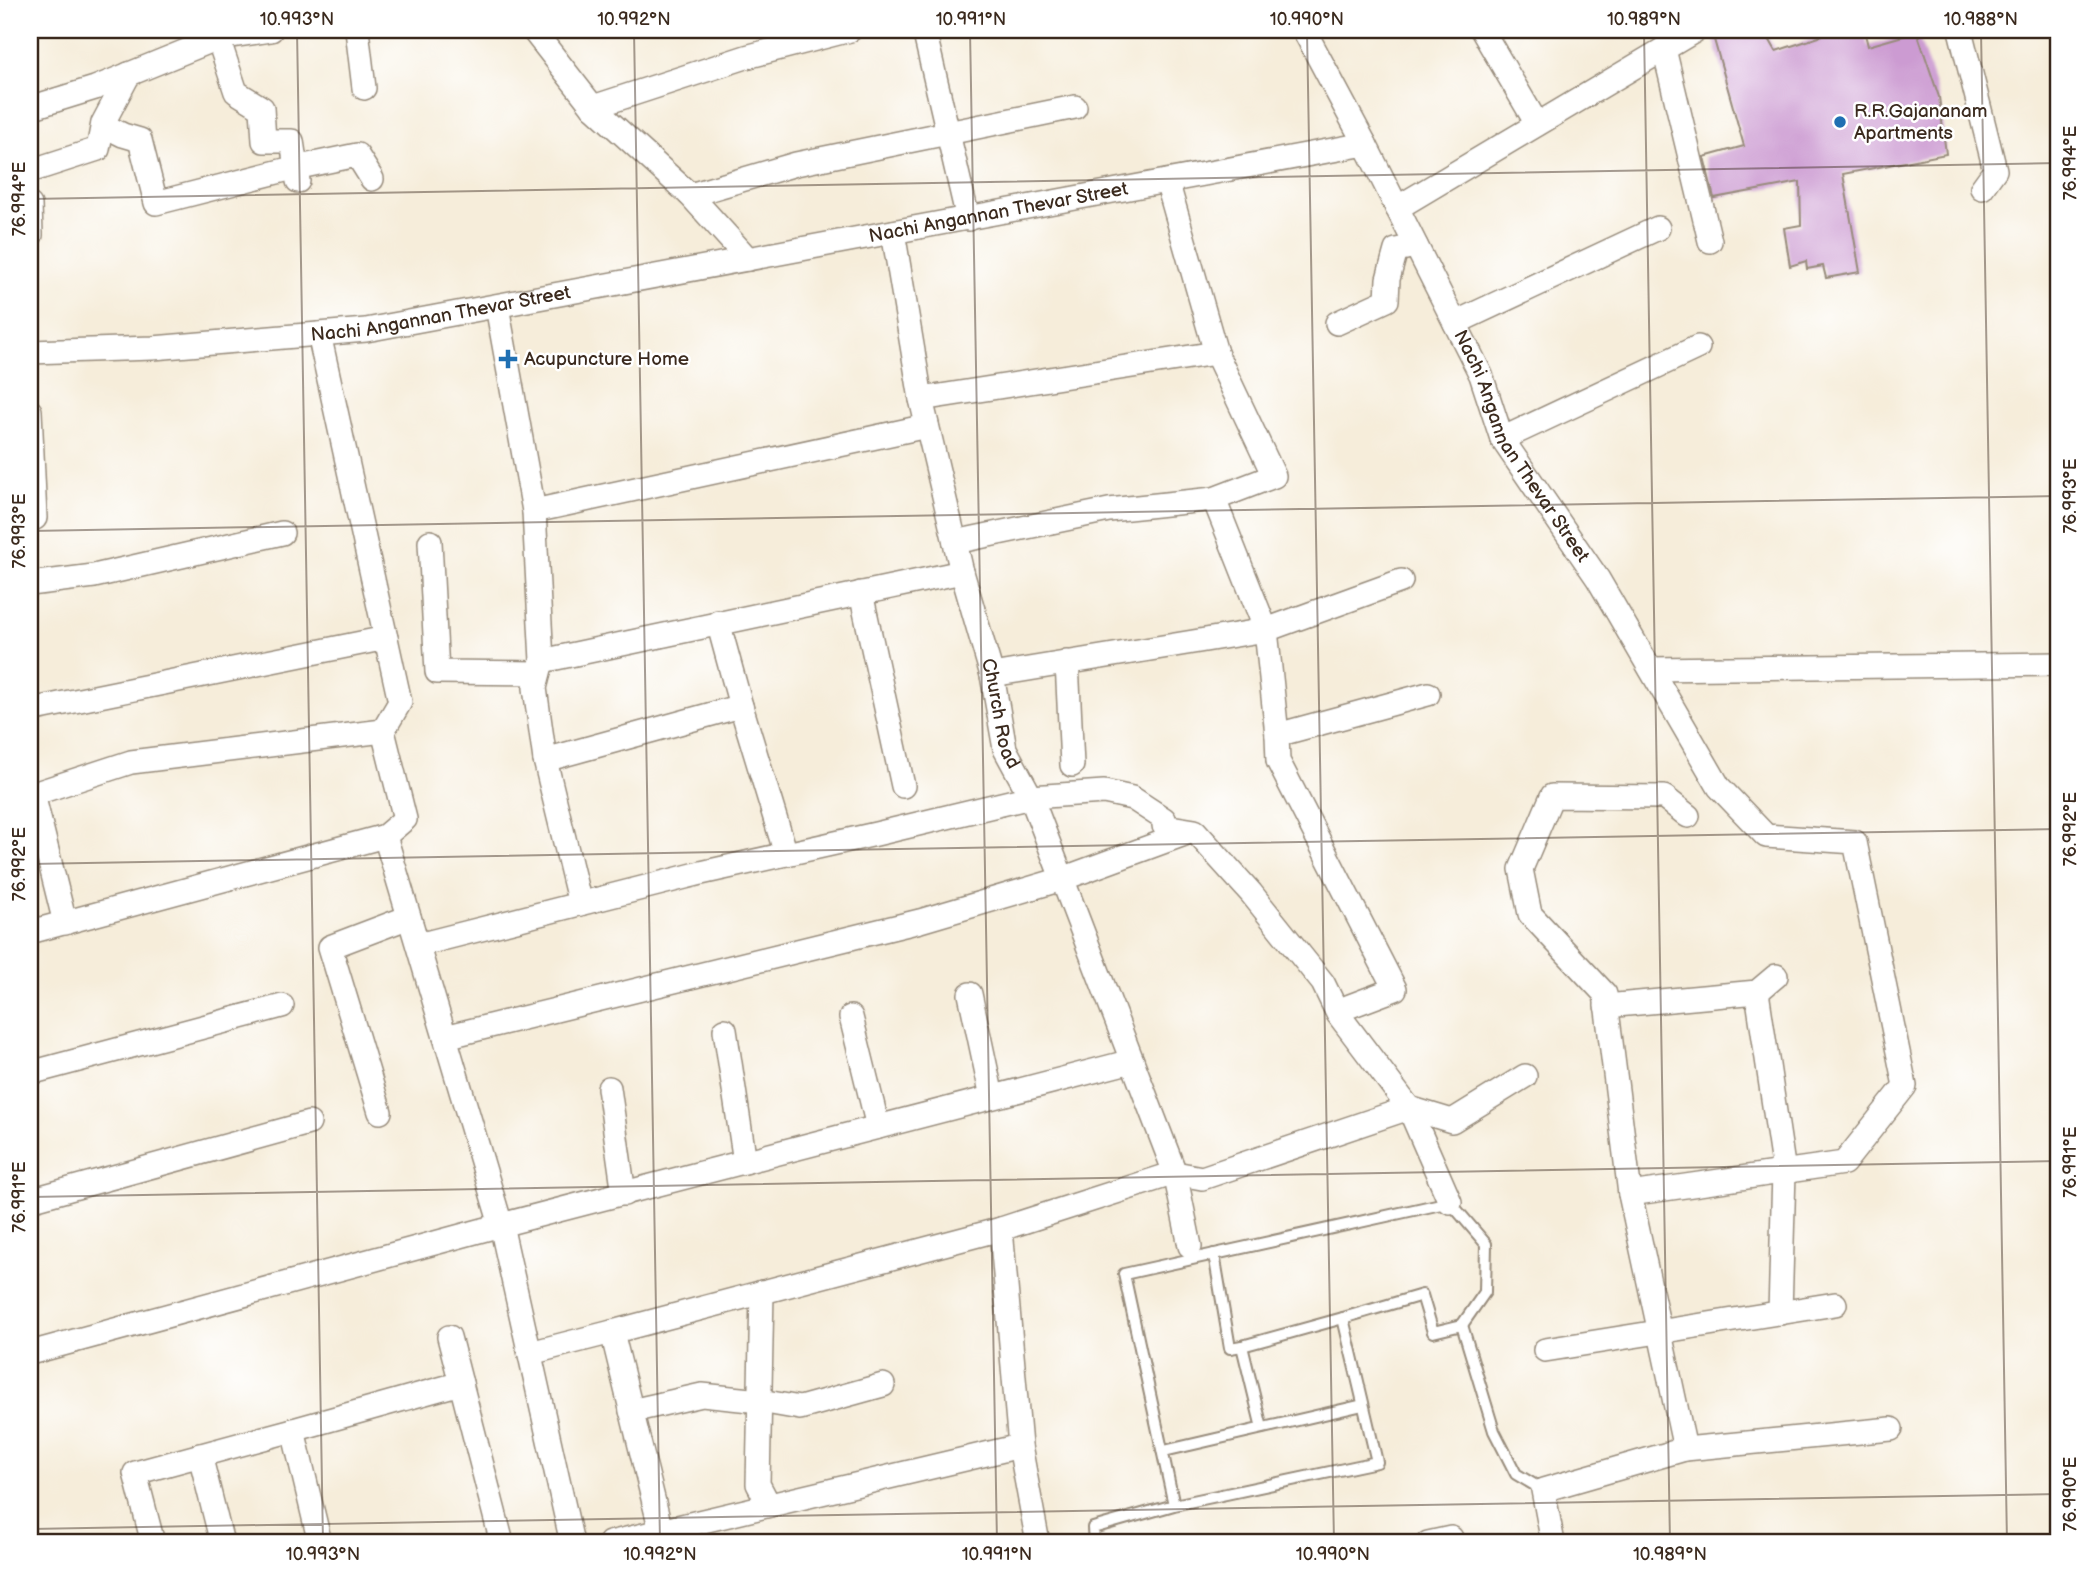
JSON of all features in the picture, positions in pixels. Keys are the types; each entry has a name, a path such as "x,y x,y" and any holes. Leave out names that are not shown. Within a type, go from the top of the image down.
{"street":[{"path":"30,108 95,88 218,38 271,30"},
{"path":"357,30 364,88"},
{"path":"533,30 593,107 690,195 748,259"},
{"path":"593,107 746,57 850,30"},
{"path":"924,30 968,219"},
{"path":"1304,30 1365,144"},
{"path":"1482,30 1537,124"},
{"path":"1397,208 1668,41 1696,30"},
{"path":"1960,30 1996,170 1982,188"},
{"path":"218,38 236,92 261,108 264,141 292,141 298,174"},
{"path":"1668,41 1710,241"},
{"path":"30,171 98,149 103,125 129,74"},
{"path":"690,195 796,164 1075,107"},
{"path":"103,125 140,140 156,204 298,174 357,155 372,179"},
{"name":"Nachi Angannan Thevar Street","path":"30,352 153,348 366,330 1365,144 1481,375 1502,439 1598,579 1719,787 1766,836 1855,842 1905,1086 1844,1163 1630,1194"},
{"path":"955,542 1109,510 1214,499 1274,476 1216,353 1167,181"},
{"path":"30,205 31,234"},
{"path":"1455,323 1658,228"},
{"name":"Church Road","path":"893,232 920,399 962,572 992,675 1006,749 1031,797 1175,1173 1192,1252"},
{"path":"1337,323 1387,300 1388,279 1396,250 1416,246"},
{"path":"497,306 534,511 540,667 535,688 545,760 579,904"},
{"path":"30,932 385,836 405,819 383,731 400,702 319,334"},
{"path":"1502,439 1698,347"},
{"path":"920,399 1216,353"},
{"path":"30,411 35,518"},
{"path":"534,511 927,426"},
{"path":"1214,499 1266,630 1278,761 1395,989 1337,1011"},
{"path":"30,584 94,576 282,533"},
{"path":"430,542 437,672 540,667 718,622 962,572"},
{"path":"992,675 1266,630 1401,581"},
{"path":"861,593 903,786"},
{"path":"718,622 786,854"},
{"path":"30,710 386,638"},
{"path":"1067,662 1072,765"},
{"path":"1651,669 2059,664"},
{"path":"1277,736 1428,694"},
{"path":"545,760 741,706"},
{"path":"65,923 31,795 131,762 383,731"},
{"path":"418,946 701,873 1031,797 1104,792 1132,798 1164,819 1164,826 1195,831 1251,893 1323,983 1337,1011 1409,1108 1450,1202"},
{"path":"1685,1449 1630,1194 1605,994 1530,914 1521,869 1552,796 1664,797 1688,817"},
{"path":"445,1037 920,921 1062,879 1195,831"},
{"path":"385,836 501,1226 572,1543"},
{"path":"380,1112 330,947 409,917"},
{"path":"1606,1006 1757,992 1776,976"},
{"path":"1757,992 1784,1172 1780,1313"},
{"path":"970,994 992,1097"},
{"path":"30,1073 282,1006"},
{"path":"851,1017 878,1127"},
{"path":"726,1030 745,1162"},
{"path":"30,1353 501,1226 1132,1061"},
{"path":"530,1353 1001,1229 1175,1173 1202,1178 1409,1108 1452,1121 1525,1076"},
{"path":"609,1088 624,1194"},
{"path":"30,1200 309,1123"},
{"path":"1001,1229 1020,1446 1038,1543"},
{"path":"762,1292 758,1483 769,1505"},
{"path":"1545,1350 1835,1304"},
{"path":"612,1332 661,1531"},
{"path":"449,1336 502,1543"},
{"path":"153,1543 135,1473 461,1382"},
{"path":"631,1411 702,1395 800,1408 883,1385"},
{"path":"1553,1543 1543,1490 1685,1449 1891,1429"},
{"path":"293,1430 320,1543"},
{"path":"610,1543 1020,1446"},
{"path":"200,1455 222,1543"},
{"path":"1428,1543 1451,1538"}],"lane":[{"path":"1174,1505 1124,1274 1192,1252 1214,1254 1450,1202 1486,1244 1485,1292 1462,1325 1433,1332 1422,1295 1230,1348 1214,1254"},
{"path":"1094,1543 1093,1528 1174,1505 1377,1462 1343,1318"},
{"path":"1462,1325 1494,1431 1516,1474 1543,1490"},
{"path":"1241,1346 1262,1428"},
{"path":"1164,1451 1363,1405"}],"building":[{"name":"R.R.Gajananam Apartments","path":"1725,30 1764,30 1776,51 1819,37 1827,30 1864,30 1868,46 1917,32 1939,97 1946,154 1843,174 1860,272 1826,278 1823,266 1807,269 1806,261 1790,266 1784,228 1801,225 1800,182 1714,198 1704,157 1744,146 1713,36"}],"place":[{"name":"R.R.Gajananam Apartments","path":"1840,122"},
{"name":"Acupuncture Home","path":"508,359"}]}
